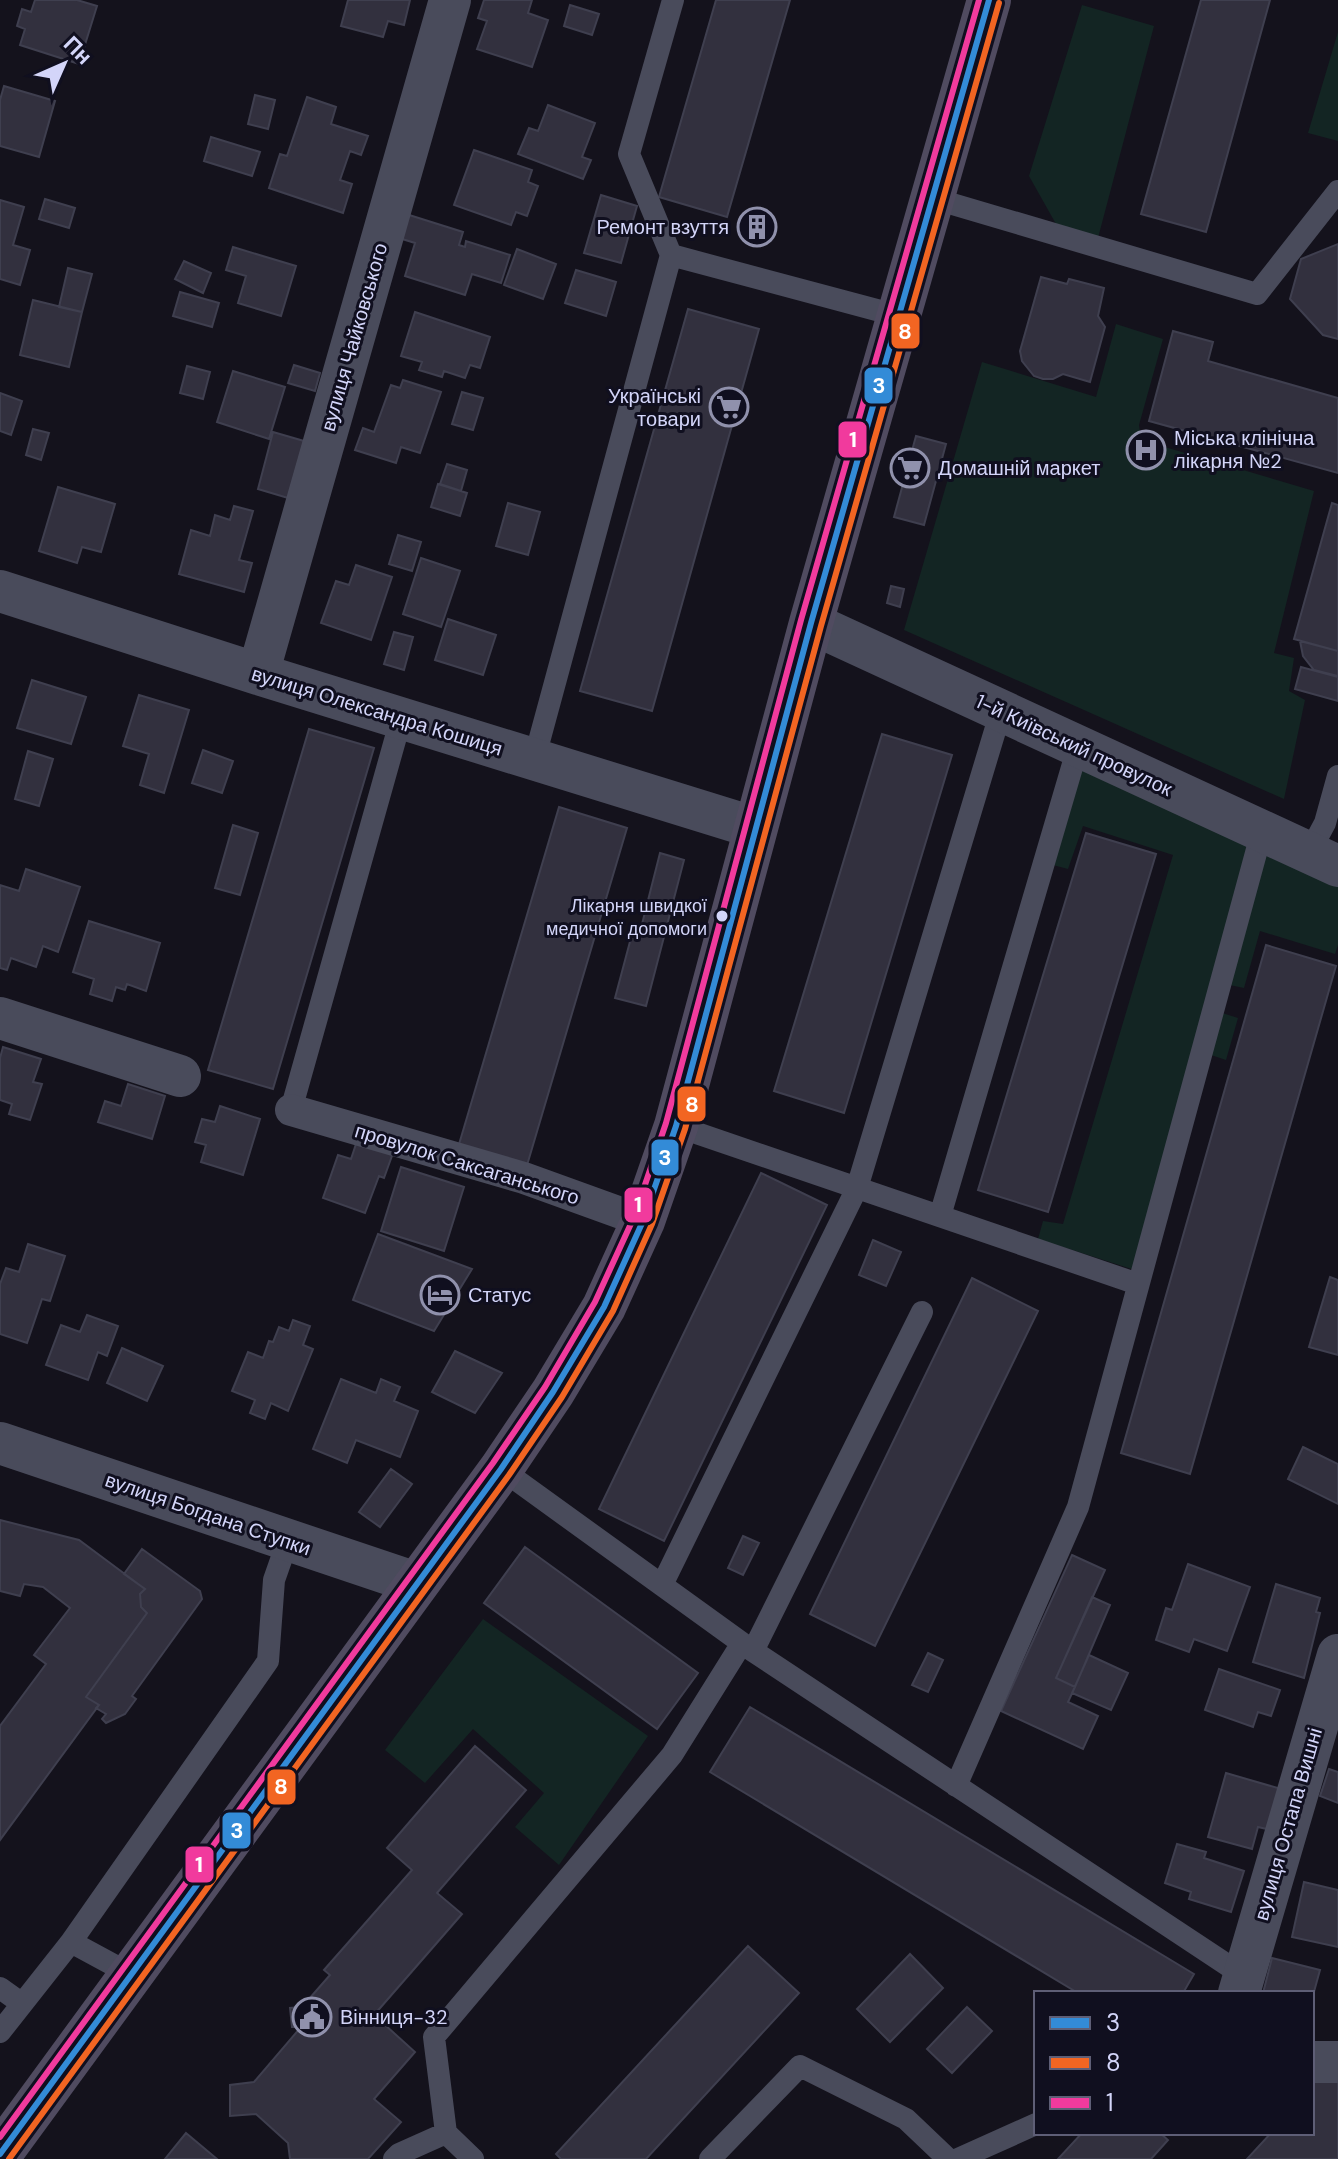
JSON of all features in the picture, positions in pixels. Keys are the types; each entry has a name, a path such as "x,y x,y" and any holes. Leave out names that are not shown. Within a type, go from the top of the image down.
{"main road":[{"path":"0,2154 501,1469 553,1392 604,1307 643,1221 676,1126 811,623 989,0"}],"street":[{"name":"вулиця Чайковського","path":"258,674 450,0"},
{"name":"вулиця Олександра Кошиця","path":"0,591 756,828"},
{"name":"1-й Київський провулок","path":"811,623 1324,860"},
{"path":"0,1018 180,1076"},
{"name":"провулок Саксаганського","path":"291,1110 524,1178 643,1221"},
{"name":"вулиця Богдана Ступки","path":"0,1443 416,1583"},
{"name":"вулиця Остапа Вишні","path":"1241,1985 1338,1655"},
{"path":"1314,2062 1338,2062"}],"lane":[{"path":"534,760 671,255 629,154 673,0"},
{"path":"932,198 1257,294 1338,191"},
{"path":"671,255 899,316"},
{"path":"662,1585 857,1188 1001,711"},
{"path":"291,1110 401,719"},
{"path":"940,1216 1078,747"},
{"path":"1324,860 1325,823 1338,776"},
{"path":"956,1786 1078,1507 1262,831"},
{"path":"676,1126 1138,1284"},
{"path":"473,2159 446,2133 434,2037 672,1755 748,1647 922,1312"},
{"path":"501,1469 748,1647 956,1786 1241,1985"},
{"path":"0,2032 71,1942 268,1661 274,1580 288,1540"},
{"path":"71,1942 132,1975"},
{"path":"0,1988 21,2003"},
{"path":"710,2159 800,2066 906,2119 948,2159"},
{"path":"958,2159 1034,2125"},
{"path":"394,2159 446,2133"}],"green space":[{"path":"1082,5 1154,26 1098,238 1056,224 1029,176"},
{"path":"1338,32 1338,141 1308,133"},
{"path":"1116,324 1163,339 1139,425 1141,440 1314,491 1274,653 1294,658 1289,691 1305,700 1284,799 904,630 982,362 1096,397"},
{"path":"1079,763 1338,882 1338,945 1335,954 1260,931 1244,988 1220,983 1213,1010 1238,1018 1226,1060 1202,1052 1141,1272 1038,1239 1043,1221 1063,1224 1173,855 1083,826 1068,869 1049,864"},
{"path":"483,1619 648,1736 559,1865 515,1827 544,1793 473,1729 425,1783 385,1750"}],"building":[{"path":"35,0 77,0 97,6 79,64 20,45 25,29 17,26 22,9 31,12"},
{"path":"348,0 410,0 404,25 388,21 383,37 341,26"},
{"path":"484,0 532,0 528,13 548,20 532,67 477,49 487,21 478,18"},
{"path":"716,0 790,0 727,217 659,197"},
{"path":"1201,0 1270,0 1206,232 1141,214"},
{"path":"570,5 599,14 592,35 564,26"},
{"path":"4,86 55,101 39,157 0,146 0,100"},
{"path":"255,95 275,100 268,129 248,124"},
{"path":"307,97 336,107 331,124 368,136 361,155 350,151 340,180 352,184 343,213 269,188 280,154 287,156"},
{"path":"548,105 595,123 582,157 591,160 583,179 518,154 529,128 538,131"},
{"path":"211,137 260,152 252,176 204,161"},
{"path":"474,150 532,170 528,182 538,186 527,216 516,212 511,225 454,205"},
{"path":"601,195 637,206 621,263 584,253"},
{"path":"45,199 75,208 69,228 39,219"},
{"path":"0,200 24,207 13,245 30,250 20,285 0,279"},
{"name":"Ремонт взуття","path":"754,212 767,216 758,243 746,239"},
{"path":"406,214 463,232 459,245 465,247 466,241 510,255 501,283 472,274 465,295 405,276 415,243 399,238"},
{"path":"1338,244 1338,339 1323,335 1290,299 1301,259"},
{"path":"233,247 296,266 281,316 238,303 246,276 226,270"},
{"path":"517,249 556,264 543,299 504,285"},
{"path":"184,261 211,273 203,293 175,279"},
{"path":"68,268 92,274 82,312 59,307"},
{"path":"576,270 616,282 606,316 565,303"},
{"path":"1041,277 1067,284 1069,279 1104,288 1098,316 1105,327 1090,382 1063,374 1053,379 1043,379 1034,376 1022,361 1020,351"},
{"path":"180,292 219,303 212,327 173,316"},
{"path":"33,300 82,312 69,367 20,355"},
{"path":"688,309 759,329 652,711 580,691"},
{"path":"415,312 490,337 480,368 470,365 465,378 444,371 442,377 419,370 422,362 401,356"},
{"path":"1173,331 1213,342 1208,361 1338,398 1338,473 1149,421"},
{"path":"294,365 320,373 315,391 288,383"},
{"path":"187,366 210,372 203,399 180,393"},
{"path":"233,371 285,387 269,439 217,422"},
{"path":"403,380 441,392 420,453 401,447 396,463 355,450 363,428 374,432 391,385 400,388"},
{"path":"462,392 483,398 473,430 452,424"},
{"path":"0,393 22,401 11,435 0,431"},
{"path":"33,429 49,433 41,460 26,455"},
{"path":"273,432 304,441 288,498 258,489"},
{"path":"916,436 946,444 924,525 894,517"},
{"path":"447,464 467,470 461,491 440,484"},
{"path":"438,484 467,493 460,516 431,507"},
{"path":"58,487 115,504 101,552 82,547 77,563 39,551"},
{"path":"508,503 540,512 528,555 496,546"},
{"path":"1332,503 1338,505 1338,651 1294,639"},
{"path":"234,506 253,511 239,560 252,563 244,592 179,574 191,530 210,536 215,515 230,520"},
{"path":"398,535 421,542 412,571 389,564"},
{"path":"421,558 460,571 441,627 403,614"},
{"path":"356,565 392,577 371,640 321,623 336,581 349,585"},
{"path":"891,586 904,589 900,607 887,603"},
{"path":"448,619 496,635 483,675 435,660"},
{"path":"394,632 413,637 404,670 384,664"},
{"path":"1300,641 1338,651 1338,676 1314,670 1303,656"},
{"path":"1301,667 1338,677 1338,701 1295,689"},
{"path":"32,680 86,697 71,744 17,728"},
{"path":"139,695 189,710 164,793 140,785 149,754 123,746"},
{"path":"309,729 374,748 273,1089 208,1070"},
{"path":"882,734 952,755 844,1113 774,1091"},
{"path":"203,750 233,761 222,793 192,783"},
{"path":"28,751 53,759 39,806 15,799"},
{"path":"559,807 627,828 525,1172 457,1151"},
{"path":"233,825 258,833 240,895 215,888"},
{"path":"1086,833 1156,854 1048,1212 978,1190"},
{"path":"660,853 684,860 646,1006 615,998 632,934 639,936"},
{"path":"26,869 80,887 58,952 43,946 36,967 11,958 7,970 0,968 0,885 19,891"},
{"path":"89,921 160,943 146,991 127,984 125,990 116,987 112,1001 90,994 94,979 73,972"},
{"path":"1266,945 1336,966 1190,1474 1121,1453"},
{"path":"3,1047 41,1059 33,1082 42,1084 30,1120 9,1114 12,1104 0,1100"},
{"path":"128,1084 165,1096 152,1139 98,1122 105,1101 121,1106"},
{"path":"220,1106 260,1119 243,1175 201,1162 206,1145 195,1142 202,1119 215,1122"},
{"path":"359,1135 393,1153 384,1178 379,1176 365,1213 323,1198 338,1155 351,1159"},
{"path":"401,1167 464,1187 444,1251 381,1231"},
{"path":"761,1173 827,1205 664,1541 599,1509"},
{"path":"378,1234 472,1269 434,1331 353,1300"},
{"path":"873,1240 901,1252 886,1286 859,1275"},
{"path":"28,1244 65,1256 50,1301 42,1299 27,1343 0,1334 0,1284 6,1268 19,1272"},
{"path":"1330,1277 1338,1280 1338,1355 1309,1347"},
{"path":"972,1278 1038,1311 875,1646 810,1614"},
{"path":"87,1315 118,1326 107,1356 98,1352 88,1380 46,1365 61,1325 80,1332"},
{"path":"293,1320 310,1326 303,1345 313,1349 288,1411 271,1403 265,1419 250,1413 255,1400 232,1391 248,1352 263,1358 269,1341 273,1342 279,1327 289,1331"},
{"path":"122,1348 163,1366 147,1401 107,1383"},
{"path":"455,1351 502,1373 475,1413 432,1392"},
{"path":"341,1379 376,1393 381,1379 400,1387 394,1401 418,1411 400,1457 356,1440 347,1463 313,1449"},
{"path":"1303,1447 1338,1464 1338,1504 1288,1479"},
{"path":"391,1469 412,1484 380,1527 359,1512"},
{"path":"0,1520 79,1540 145,1589 140,1594 141,1607 147,1613 86,1697 99,1705 0,1840 0,1726 46,1664 34,1655 70,1608 43,1587 24,1584 20,1596 0,1591"},
{"path":"743,1536 759,1543 743,1575 728,1568"},
{"path":"525,1547 698,1673 657,1729 484,1603"},
{"path":"142,1549 200,1591 202,1599 132,1696 136,1699 125,1714 106,1723 102,1719 106,1714 86,1697 147,1613 141,1607 140,1594 145,1589 124,1574"},
{"path":"1072,1555 1105,1570 1056,1678 1075,1687 1068,1702 1098,1716 1083,1749 1001,1711"},
{"path":"1188,1564 1250,1587 1227,1651 1194,1639 1189,1652 1156,1640 1166,1608 1172,1610"},
{"path":"1276,1584 1320,1598 1316,1612 1320,1613 1304,1678 1253,1662"},
{"path":"1092,1597 1110,1605 1075,1687 1056,1678"},
{"path":"928,1653 943,1660 928,1692 912,1685"},
{"path":"1089,1655 1128,1673 1111,1710 1072,1693"},
{"path":"1219,1669 1280,1690 1271,1716 1258,1712 1253,1727 1205,1710"},
{"path":"750,1707 1194,1974 1184,1991 1075,1991 710,1772"},
{"path":"475,1746 526,1790 437,1893 462,1914 374,2015 415,2052 374,2099 401,2122 368,2159 290,2159 288,2143 256,2114 230,2116 230,2085 254,2082 301,2027 292,2027 290,2008 302,2007 330,1975 324,1970 412,1870 387,1848"},
{"path":"1329,1769 1338,1772 1338,1803 1320,1796"},
{"path":"1226,1773 1288,1791 1271,1830 1258,1827 1252,1849 1208,1837"},
{"path":"1177,1844 1206,1852 1204,1858 1244,1871 1231,1912 1189,1899 1191,1892 1165,1883"},
{"path":"1304,1882 1338,1890 1338,1947 1292,1937"},
{"path":"748,1946 799,1993 646,2159 561,2159 556,2154"},
{"path":"910,1954 943,1988 890,2042 857,2009"},
{"path":"1272,1958 1320,1970 1314,1992 1264,1991"},
{"path":"967,2007 992,2031 952,2073 927,2049"},
{"path":"1314,2073 1338,2077 1338,2159 1247,2159 1269,2135 1314,2135"},
{"path":"186,2133 217,2159 165,2159"},
{"path":"1080,2135 1162,2135 1168,2140 1151,2159 1058,2159"}],"transit line":[{"name":"1","path":"0,2137 493,1463 545,1387 595,1302 634,1217 666,1123 801,620 979,0"},
{"name":"3","path":"0,2154 501,1469 553,1392 604,1307 643,1221 676,1126 811,623 989,0"},
{"name":"8","path":"9,2159 509,1475 562,1397 613,1311 652,1224 685,1129 821,626 999,3"}],"place":[{"name":"Ремонт взуття","path":"757,227"},
{"name":"Українські товари","path":"729,407"},
{"name":"Міська клінічна лікарня №2","path":"1146,450"},
{"name":"Домашній маркет","path":"910,468"},
{"name":"Лікарня швидкої медичної допомоги","path":"722,916"},
{"name":"Статус","path":"440,1295"},
{"name":"Вінниця-32","path":"312,2017"}]}
